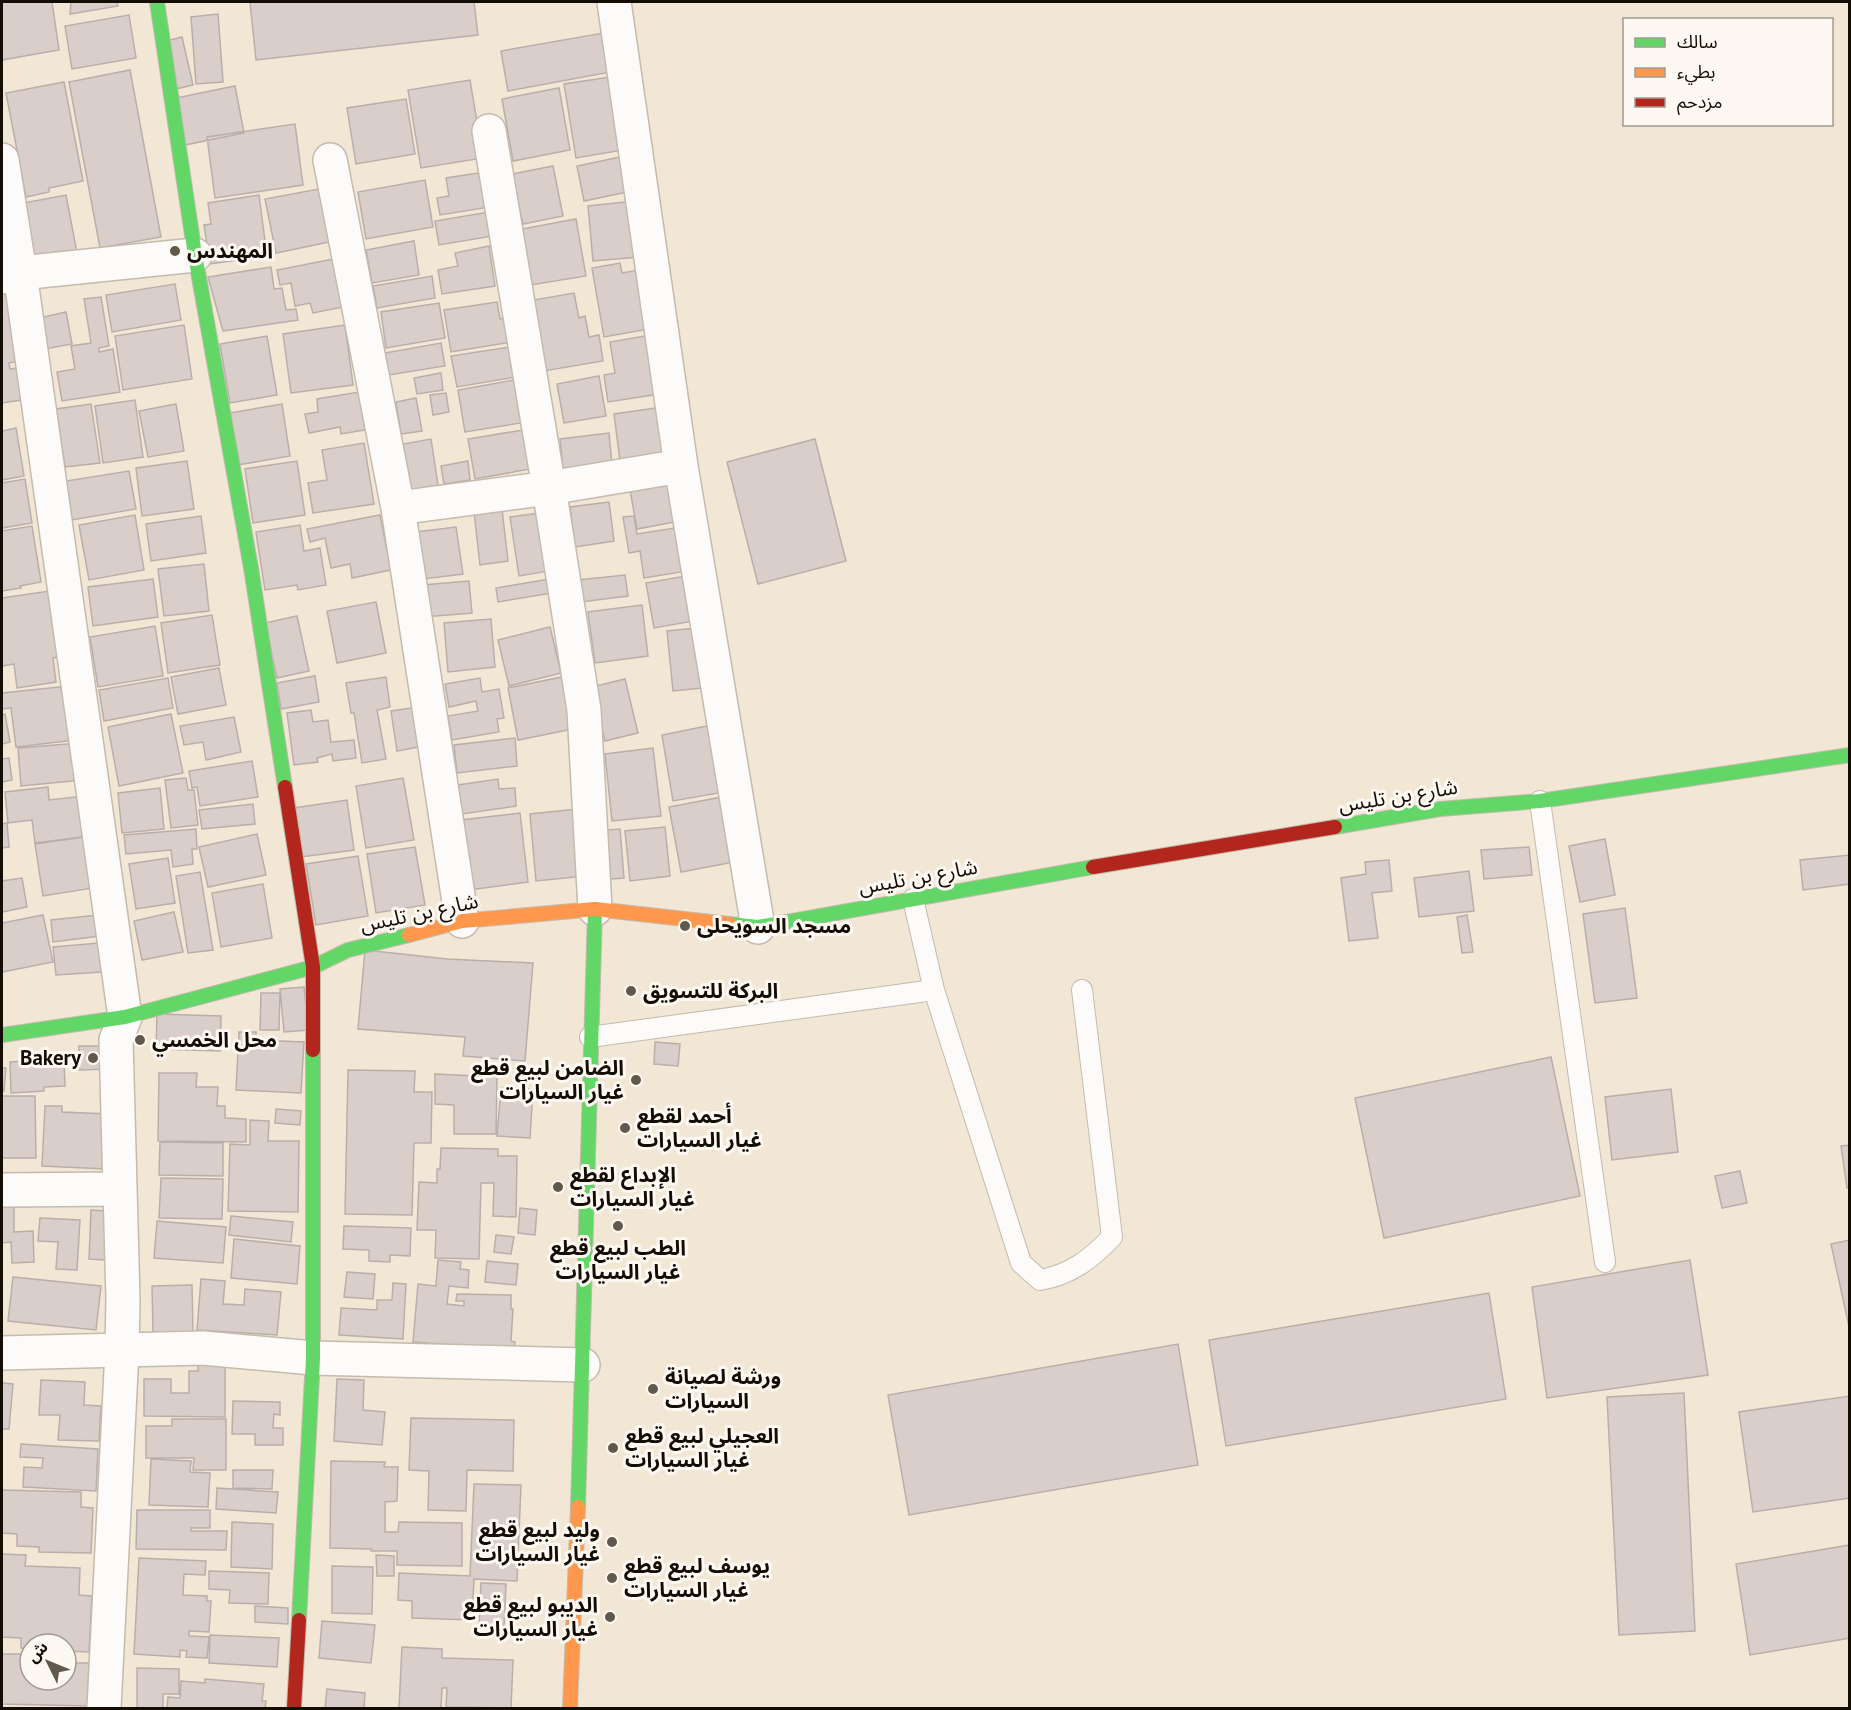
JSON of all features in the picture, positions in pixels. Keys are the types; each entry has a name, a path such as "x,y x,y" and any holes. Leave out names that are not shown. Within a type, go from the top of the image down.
{"street":[{"path":"157,2 195,255 251,568 313,967 313,1358 294,1708"},
{"path":"614,2 681,466 759,927"},
{"path":"489,130 584,710 595,909 583,1365 570,1708"},
{"path":"2,160 11,275 125,1017 116,1040 122,1351 104,1708"},
{"path":"330,160 398,508 462,921"},
{"path":"11,275 195,255"},
{"path":"398,508 549,488 681,466"},
{"name":"شارع بن تليس","path":"2,1035 125,1017 313,967 348,950 462,921 595,909 759,927 1440,809 1540,801 1850,754"},
{"path":"2,1190 120,1189"},
{"path":"2,1353 203,1348 313,1358 583,1365"}],"lane":[{"path":"1540,801 1605,1262"},
{"path":"913,899 934,990 1022,1263 1040,1280 1054,1278 1073,1270 1094,1257 1112,1237 1082,990"},
{"path":"590,1037 934,990"}],"building":[{"path":"2,2 52,2 59,50 2,60"},
{"path":"71,2 117,2 118,6 70,14"},
{"path":"250,2 474,2 478,35 256,60"},
{"path":"218,14 223,82 196,84 191,17"},
{"path":"129,15 136,58 72,69 65,26"},
{"path":"609,32 616,71 508,91 501,51"},
{"path":"182,37 193,85 176,89 166,41"},
{"path":"130,70 161,237 100,248 69,82"},
{"path":"617,76 629,149 576,158 564,84"},
{"path":"470,80 483,158 421,168 408,90"},
{"path":"64,82 83,181 49,188 49,192 26,197 6,93"},
{"path":"235,86 244,133 185,145 176,98"},
{"path":"559,88 570,150 513,161 502,99"},
{"path":"406,99 415,154 356,164 347,108"},
{"path":"295,124 303,185 215,198 207,137"},
{"path":"630,155 637,190 584,201 577,166"},
{"path":"553,166 563,216 523,224 512,174"},
{"path":"485,172 490,207 440,215 437,198 449,196 446,178"},
{"path":"425,180 433,227 366,239 358,192"},
{"path":"324,188 334,241 276,253 265,199"},
{"path":"66,195 78,258 29,267 18,204"},
{"path":"259,195 267,256 210,264 204,225 211,224 208,203"},
{"path":"634,201 640,257 593,261 588,206"},
{"path":"495,211 499,235 439,245 435,221"},
{"path":"576,219 586,276 531,285 522,229"},
{"path":"414,241 419,275 372,283 366,250"},
{"path":"489,246 495,286 442,294 438,270 458,266 455,253"},
{"path":"333,259 348,306 313,313 310,303 295,306 291,283 280,285 277,270"},
{"path":"620,263 622,273 645,269 655,328 604,337 592,268"},
{"path":"271,267 274,289 282,288 286,310 296,309 298,320 223,331 208,277"},
{"path":"432,276 435,298 377,308 373,286"},
{"path":"175,284 181,320 112,332 106,295"},
{"path":"13,285 31,359 9,363 10,369 23,367 28,399 2,403 2,287"},
{"path":"574,293 579,318 585,316 589,337 599,335 603,361 544,371 528,301"},
{"path":"101,297 109,346 99,348 99,352 113,349 120,392 62,401 57,372 75,369 71,346 91,343 84,299"},
{"path":"497,302 500,319 513,317 517,341 451,352 444,310"},
{"path":"439,303 445,338 386,348 381,312"},
{"path":"66,312 72,344 45,349 39,318"},
{"path":"184,325 192,379 123,390 115,336"},
{"path":"345,325 353,385 291,393 283,334"},
{"path":"650,335 659,394 608,402 604,375 615,373 610,342"},
{"path":"267,336 277,395 230,403 220,344"},
{"path":"441,343 445,366 389,375 385,353"},
{"path":"516,346 521,376 457,387 451,356"},
{"path":"441,373 443,390 417,394 414,378"},
{"path":"599,376 606,416 564,423 557,384"},
{"path":"520,379 527,422 465,432 458,390"},
{"path":"359,392 365,430 341,434 340,427 309,433 305,414 318,412 317,399"},
{"path":"446,393 449,412 433,415 430,395"},
{"path":"416,398 422,431 401,434 396,402"},
{"path":"135,400 143,457 103,463 95,406"},
{"path":"91,404 100,463 65,467 56,409"},
{"path":"176,404 184,451 148,457 139,411"},
{"path":"282,404 290,456 238,465 230,413"},
{"path":"662,407 668,462 621,469 614,414"},
{"path":"16,428 24,476 2,480 2,431"},
{"path":"523,430 530,469 475,479 468,439"},
{"path":"609,433 612,465 563,470 560,439"},
{"path":"431,439 438,485 410,490 403,444"},
{"path":"815,439 846,561 758,584 727,462"},
{"path":"364,443 374,504 313,513 308,483 327,480 322,450"},
{"path":"187,461 194,509 142,516 136,468"},
{"path":"297,461 305,515 253,523 245,469"},
{"path":"468,461 470,480 444,484 441,466"},
{"path":"129,471 136,509 72,520 66,481"},
{"path":"25,479 32,523 2,528 2,483"},
{"path":"677,481 685,520 637,529 630,490"},
{"path":"609,502 614,541 575,547 570,507"},
{"path":"502,509 508,561 480,565 474,512"},
{"path":"540,513 549,571 519,576 510,517"},
{"path":"135,515 144,570 89,580 79,525"},
{"path":"380,515 391,570 352,578 350,564 331,568 325,538 310,542 307,529"},
{"path":"201,516 206,553 151,561 146,524"},
{"path":"634,516 637,534 687,526 694,570 644,578 640,551 629,553 623,517"},
{"path":"300,525 304,551 320,548 326,585 298,590 297,585 265,590 256,532"},
{"path":"32,526 41,582 2,591 2,531"},
{"path":"456,527 463,574 423,579 416,532"},
{"path":"204,564 209,611 164,616 158,569"},
{"path":"697,574 705,619 654,628 646,583"},
{"path":"625,575 628,596 581,602 578,580"},
{"path":"153,579 158,617 93,626 88,587"},
{"path":"549,579 552,593 498,602 496,588"},
{"path":"469,581 472,613 424,617 422,585"},
{"path":"50,591 60,657 53,658 56,682 17,688 14,664 2,666 2,598"},
{"path":"376,602 386,653 337,663 327,611"},
{"path":"642,605 648,656 595,663 588,612"},
{"path":"212,615 220,665 168,673 161,623"},
{"path":"297,616 309,671 277,678 265,623"},
{"path":"491,619 495,667 448,672 444,623"},
{"path":"155,626 163,676 98,687 90,637"},
{"path":"550,627 561,673 509,686 498,640"},
{"path":"706,627 712,687 673,691 667,631"},
{"path":"219,668 226,705 178,714 171,677"},
{"path":"315,676 319,702 281,709 277,683"},
{"path":"386,677 390,707 377,710 386,759 362,763 354,713 351,713 346,683"},
{"path":"562,677 573,729 518,740 508,688"},
{"path":"168,678 173,708 104,721 99,690"},
{"path":"480,678 482,692 499,689 504,718 497,719 499,732 452,740 448,716 478,711 476,701 449,707 445,684"},
{"path":"625,679 638,733 605,741 592,687"},
{"path":"69,686 75,740 16,747 11,708 2,709 2,693"},
{"path":"418,707 424,746 397,751 391,711"},
{"path":"311,710 313,722 328,720 331,742 354,740 356,758 333,761 332,754 317,758 318,762 294,765 287,713"},
{"path":"5,714 10,742 2,744 2,715"},
{"path":"171,714 183,773 119,786 108,727"},
{"path":"234,717 241,752 206,760 203,742 184,745 180,726"},
{"path":"712,725 724,792 673,801 662,735"},
{"path":"515,738 517,766 457,773 454,745"},
{"path":"79,743 82,780 21,786 18,748"},
{"path":"653,748 661,816 612,821 605,754"},
{"path":"9,758 12,780 2,782 2,759"},
{"path":"252,761 258,797 200,806 197,787 192,788 189,771"},
{"path":"186,778 188,790 194,790 198,825 171,828 165,780"},
{"path":"403,778 414,840 366,848 356,786"},
{"path":"498,779 499,789 515,788 516,806 462,814 458,785"},
{"path":"48,787 49,800 85,796 90,836 35,843 32,820 8,823 5,792"},
{"path":"160,788 164,829 122,833 118,793"},
{"path":"722,797 734,862 681,872 669,807"},
{"path":"347,800 354,850 301,857 294,808"},
{"path":"253,804 255,824 202,829 199,810"},
{"path":"577,809 584,876 536,881 530,814"},
{"path":"520,813 528,882 469,890 461,820"},
{"path":"7,823 9,847 2,848 2,824"},
{"path":"665,827 670,876 630,881 625,831"},
{"path":"196,829 197,849 192,849 193,864 173,867 171,850 126,854 124,835"},
{"path":"620,829 624,878 598,880 595,831"},
{"path":"257,834 266,875 208,887 199,847"},
{"path":"91,836 99,887 43,896 35,844"},
{"path":"1605,839 1615,895 1580,902 1569,846"},
{"path":"415,847 425,905 376,913 367,854"},
{"path":"1529,847 1532,875 1484,879 1481,850"},
{"path":"1850,855 1850,884 1803,890 1800,860"},
{"path":"358,856 368,916 316,925 306,864"},
{"path":"168,858 175,903 136,909 129,864"},
{"path":"1389,860 1392,891 1372,893 1378,938 1349,941 1341,878 1366,874 1365,862"},
{"path":"1469,871 1474,911 1419,917 1414,878"},
{"path":"200,872 213,950 188,953 176,876"},
{"path":"22,878 27,907 2,912 2,881"},
{"path":"263,884 272,938 221,947 212,893"},
{"path":"1625,908 1637,998 1595,1003 1583,914"},
{"path":"174,912 183,952 142,960 134,921"},
{"path":"43,915 53,962 2,972 2,923"},
{"path":"98,915 100,936 53,942 51,920"},
{"path":"1467,915 1473,952 1462,953 1457,917"},
{"path":"99,943 102,972 56,975 53,947"},
{"path":"365,950 447,959 533,963 525,1061 463,1056 465,1037 358,1029"},
{"path":"304,987 308,1030 284,1032 280,989"},
{"path":"261,993 280,993 279,1030 260,1030"},
{"path":"157,1014 221,1016 220,1051 156,1049"},
{"path":"239,1032 256,1032 256,1040 304,1042 301,1093 236,1090"},
{"path":"655,1042 680,1044 678,1066 654,1064"},
{"name":"Bakery","path":"79,1046 108,1046 108,1069 79,1070"},
{"path":"1551,1057 1580,1196 1384,1238 1355,1098"},
{"path":"64,1059 65,1086 44,1087 44,1091 11,1093 10,1062"},
{"path":"2,1068 6,1068 4,1091 2,1091"},
{"path":"348,1070 415,1071 414,1092 432,1092 431,1143 414,1143 412,1215 345,1214"},
{"path":"159,1073 197,1073 196,1087 218,1087 217,1106 225,1106 225,1118 246,1119 246,1142 158,1141"},
{"path":"435,1074 497,1077 496,1134 454,1134 454,1105 435,1104"},
{"path":"501,1088 533,1089 530,1138 497,1136"},
{"path":"1671,1089 1678,1152 1612,1160 1605,1097"},
{"path":"2,1096 35,1096 36,1158 2,1158"},
{"path":"45,1106 62,1106 62,1112 109,1114 106,1169 42,1166"},
{"path":"276,1109 301,1111 300,1125 275,1123"},
{"path":"250,1120 269,1121 268,1141 299,1141 298,1212 228,1211 230,1144 250,1145"},
{"path":"160,1142 223,1143 223,1176 159,1175"},
{"path":"1850,1145 1850,1187 1847,1188 1841,1146"},
{"path":"441,1148 498,1149 498,1156 517,1156 516,1217 493,1216 494,1183 481,1183 479,1259 435,1258 436,1230 417,1230 419,1182 437,1183"},
{"path":"1740,1171 1747,1203 1722,1208 1715,1176"},
{"path":"161,1178 223,1179 222,1219 159,1218"},
{"path":"2,1203 14,1203 14,1232 33,1231 34,1262 12,1263 11,1242 2,1243"},
{"path":"520,1208 537,1210 535,1235 518,1233"},
{"path":"91,1210 107,1211 105,1260 89,1259"},
{"path":"231,1216 293,1222 291,1242 229,1235"},
{"path":"40,1218 80,1220 77,1270 56,1269 58,1242 38,1241"},
{"path":"157,1221 226,1227 223,1263 154,1258"},
{"path":"344,1226 411,1228 410,1256 390,1255 390,1262 369,1261 369,1250 343,1249"},
{"path":"496,1235 514,1237 511,1254 494,1252"},
{"path":"234,1239 300,1246 297,1284 231,1278"},
{"path":"1850,1240 1850,1331 1831,1244"},
{"path":"438,1260 461,1262 460,1269 469,1270 468,1288 449,1286 447,1304 464,1306 464,1301 456,1301 457,1294 511,1295 511,1309 513,1309 511,1341 515,1342 513,1360 453,1353 454,1345 413,1342 418,1284 436,1286"},
{"path":"1690,1260 1708,1375 1547,1398 1532,1287"},
{"path":"487,1261 518,1264 516,1285 485,1282"},
{"path":"347,1272 375,1274 373,1299 344,1297"},
{"path":"13,1277 101,1286 96,1330 8,1321"},
{"path":"201,1279 225,1281 223,1304 244,1305 245,1289 281,1292 277,1335 197,1330"},
{"path":"393,1283 406,1284 403,1339 339,1335 341,1308 377,1310 377,1300 392,1300"},
{"path":"192,1285 193,1332 153,1332 152,1286"},
{"path":"1489,1293 1506,1399 1226,1446 1209,1340"},
{"path":"1178,1344 1198,1465 909,1515 888,1395"},
{"path":"198,1364 225,1365 225,1417 144,1416 144,1379 171,1379 171,1393 189,1393 189,1371 198,1371"},
{"path":"337,1379 364,1380 363,1410 385,1412 382,1445 334,1441"},
{"path":"41,1380 85,1382 84,1405 101,1406 99,1441 58,1440 60,1415 39,1415"},
{"path":"2,1383 13,1384 9,1429 2,1429"},
{"path":"1684,1393 1695,1631 1619,1635 1607,1397"},
{"path":"1850,1396 1850,1498 1753,1512 1739,1412"},
{"path":"233,1401 280,1402 280,1415 274,1414 273,1428 283,1428 283,1445 255,1445 255,1434 232,1434"},
{"path":"411,1418 514,1420 513,1471 467,1470 466,1511 428,1510 429,1471 409,1470"},
{"path":"172,1419 226,1419 226,1470 193,1470 194,1458 146,1458 146,1426 172,1426"},
{"path":"21,1444 98,1449 96,1491 23,1487 24,1467 42,1468 43,1458 20,1457"},
{"path":"151,1459 191,1461 190,1472 210,1473 208,1507 149,1505"},
{"path":"331,1461 385,1462 384,1467 398,1467 397,1501 385,1502 385,1532 398,1532 399,1522 462,1523 462,1566 397,1565 397,1551 330,1548"},
{"path":"233,1470 273,1470 272,1489 233,1488"},
{"path":"474,1484 521,1485 517,1581 474,1579 472,1620 412,1618 412,1601 398,1600 399,1573 470,1576"},
{"path":"217,1488 278,1492 276,1513 216,1509"},
{"path":"2,1490 81,1492 81,1507 93,1508 91,1553 39,1552 39,1547 17,1546 17,1534 2,1533"},
{"path":"137,1510 210,1510 210,1528 191,1528 191,1531 227,1531 226,1550 136,1549"},
{"path":"232,1522 273,1524 272,1569 231,1567"},
{"path":"1850,1545 1850,1638 1750,1655 1736,1564"},
{"path":"2,1554 26,1555 25,1566 80,1568 79,1595 92,1596 89,1652 78,1652 78,1632 18,1632 18,1638 2,1637"},
{"path":"376,1555 394,1556 394,1576 377,1576"},
{"path":"139,1558 206,1561 205,1575 184,1574 183,1595 207,1596 207,1601 211,1601 209,1632 189,1631 189,1636 209,1637 207,1658 186,1657 187,1651 180,1650 180,1657 134,1654"},
{"path":"332,1566 373,1567 372,1614 332,1613"},
{"path":"209,1571 269,1573 268,1604 229,1603 230,1590 209,1589"},
{"path":"481,1583 506,1584 504,1629 479,1628"},
{"path":"255,1606 288,1608 288,1624 255,1622"},
{"path":"322,1621 375,1625 371,1663 319,1658"},
{"path":"210,1635 279,1638 277,1667 209,1663"},
{"path":"402,1647 442,1649 442,1658 513,1660 511,1708 446,1707 447,1688 442,1688 441,1708 399,1708"},
{"path":"2,1654 18,1654 18,1692 78,1692 78,1663 89,1663 88,1706 2,1704"},
{"path":"137,1668 179,1669 179,1694 163,1694 163,1708 137,1708"},
{"path":"205,1679 264,1684 262,1701 266,1701 265,1708 167,1708 168,1697 180,1698 181,1681 205,1683"},
{"path":"327,1689 365,1693 364,1708 325,1708"}],"traffic: fast":[{"path":"157,2 195,255 251,568 285,787"},
{"path":"1335,827 1440,809 1540,801 1850,755"},
{"path":"729,924 758,927 1093,867"},
{"path":"578,1507 595,909"},
{"path":"2,1035 125,1017 313,967 348,950 409,935"},
{"path":"299,1620 313,1358 313,1050"}],"traffic: slow":[{"path":"409,935 462,921 595,909 729,924"},
{"path":"570,1708 578,1507"}],"traffic: jam":[{"path":"285,787 313,967 313,1050"},
{"path":"1093,867 1335,827"},
{"path":"294,1708 299,1620"}],"place":[{"name":"المهندس","path":"175,251"},
{"name":"مسجد السويحلى","path":"685,926"},
{"name":"البركة للتسويق","path":"631,991"},
{"name":"محل الخمسي","path":"140,1040"},
{"name":"Bakery","path":"93,1058"},
{"name":"الضامن لبيع قطع غيار السيارات","path":"636,1080"},
{"name":"أحمد لقطع غيار السيارات","path":"625,1128"},
{"name":"الإبداع لقطع غيار السيارات","path":"558,1187"},
{"name":"الطب لبيع قطع غيار السيارات","path":"618,1226"},
{"name":"ورشة لصيانة السيارات","path":"653,1389"},
{"name":"العجيلي لبيع قطع غيار السيارات","path":"613,1448"},
{"name":"وليد لبيع قطع غيار السيارات","path":"612,1542"},
{"name":"يوسف لبيع قطع غيار السيارات","path":"612,1578"},
{"name":"الديبو لبيع قطع غيار السيارات","path":"610,1617"}]}
